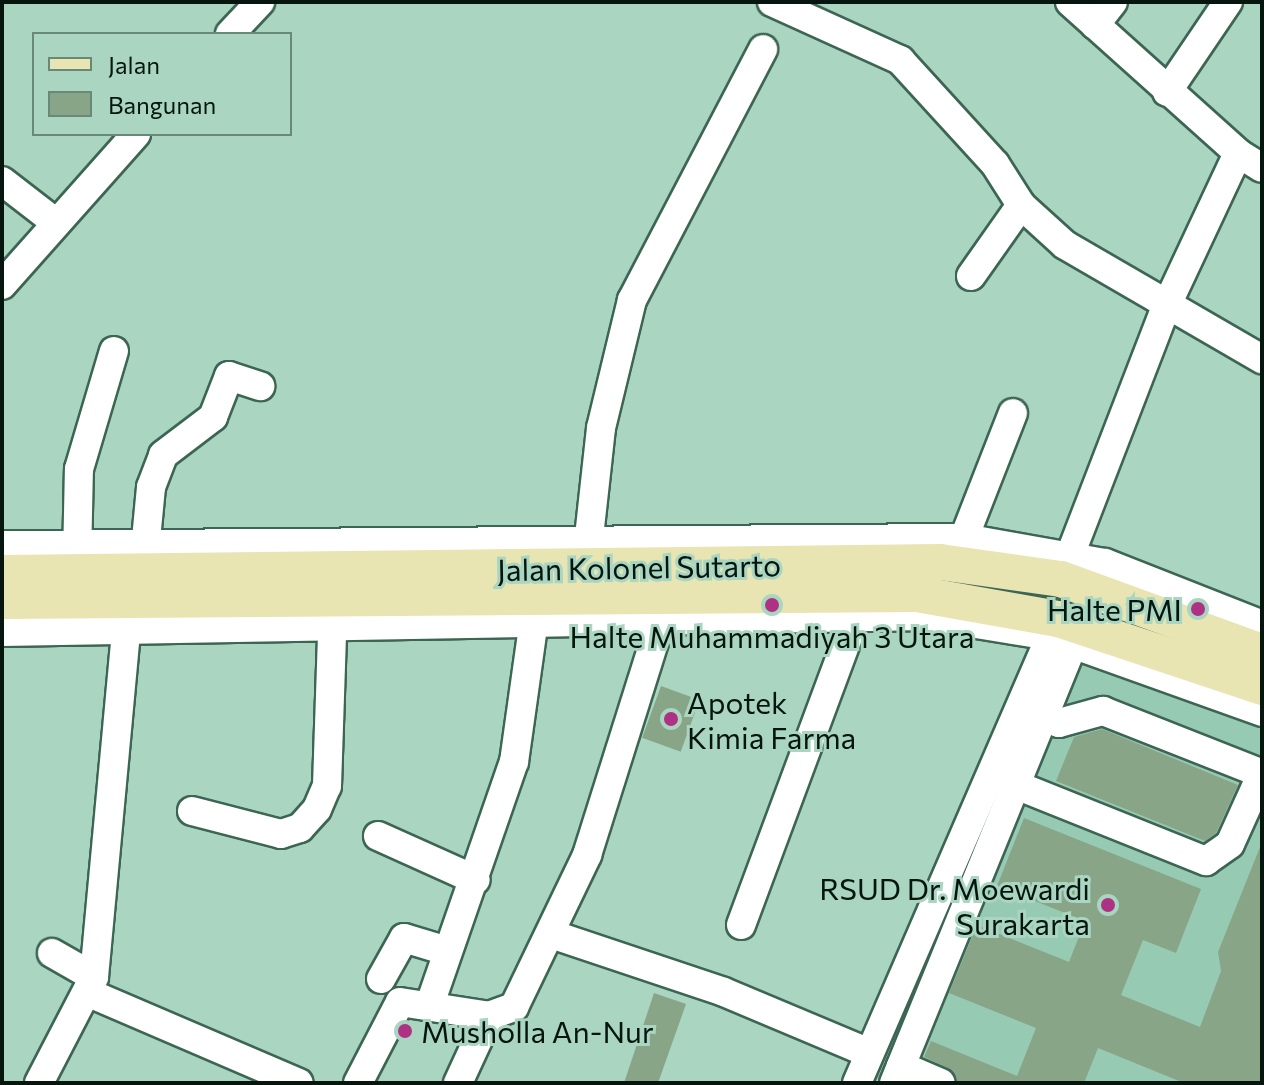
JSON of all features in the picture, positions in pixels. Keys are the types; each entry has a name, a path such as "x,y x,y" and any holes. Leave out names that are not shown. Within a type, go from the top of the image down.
{"main road":[{"name":"Jalan Kolonel Sutarto","path":"2,601 136,586 587,553 1066,566 1262,652"},
{"name":"Jalan Kolonel Sutarto","path":"2,573 77,559 136,586 333,611 855,605 976,600 1060,633 1262,687"}],"street":[{"path":"232,32 260,2"},
{"path":"772,2 900,60 995,164 1021,205 1086,261 1262,359"},
{"path":"1066,566 1166,307 1250,160 1167,92 1070,2"},
{"path":"1095,25 1113,2"},
{"path":"1167,92 1228,2"},
{"path":"763,49 632,300 601,428 587,553 964,538 1262,625"},
{"path":"2,285 134,136"},
{"path":"2,181 55,222"},
{"path":"971,276 1021,205"},
{"path":"2,545 77,559 79,469 114,351"},
{"path":"39,1083 91,985 136,586 163,455 213,417 229,376 260,386"},
{"path":"964,538 1013,413"},
{"path":"2,632 136,586"},
{"path":"741,925 855,605"},
{"path":"358,1083 395,1005 430,1004 489,1016 514,1007 587,855 667,606"},
{"path":"430,1004 447,951 476,880 514,762 536,608"},
{"path":"192,811 281,834 300,828 317,809 327,786 333,611"},
{"path":"1060,633 1262,712"},
{"path":"941,1083 898,1075 1043,718 1060,633"},
{"path":"857,1083 1060,633"},
{"path":"1016,785 1206,861 1230,844 1260,772 1103,711 1059,723 1043,718"},
{"path":"378,836 476,880"},
{"path":"551,934 724,992 869,1053"},
{"path":"381,979 404,938 447,951"},
{"path":"52,953 91,985 299,1083"},
{"path":"458,1083 489,1016"}],"shaded area":[{"name":"RSUD Dr. Moewardi Surakarta","path":"1060,658 1262,728 1262,1083 879,1083"}],"building":[{"name":"Apotek Kimia Farma","path":"661,686 700,700 681,752 642,738"},
{"path":"1102,729 1238,785 1216,833 1205,841 1056,781 1074,737"},
{"path":"1024,818 1201,889 1176,953 1143,940 1121,995 1200,1027 1221,971 1218,952 1262,842 1262,1083 1184,1083 1098,1048 1084,1083 958,1083 948,1068 924,1057 931,1041 1017,1076 1036,1028 949,993 977,925 1069,962 1085,921 997,886"},
{"path":"654,993 686,1004 658,1083 624,1083"}],"place":[{"name":"Halte Muhammadiyah 3 Utara","path":"772,605"},
{"name":"Halte PMI","path":"1198,609"},
{"name":"Apotek Kimia Farma","path":"671,719"},
{"name":"RSUD Dr. Moewardi Surakarta","path":"1108,905"},
{"name":"Musholla An-Nur","path":"405,1031"}]}
